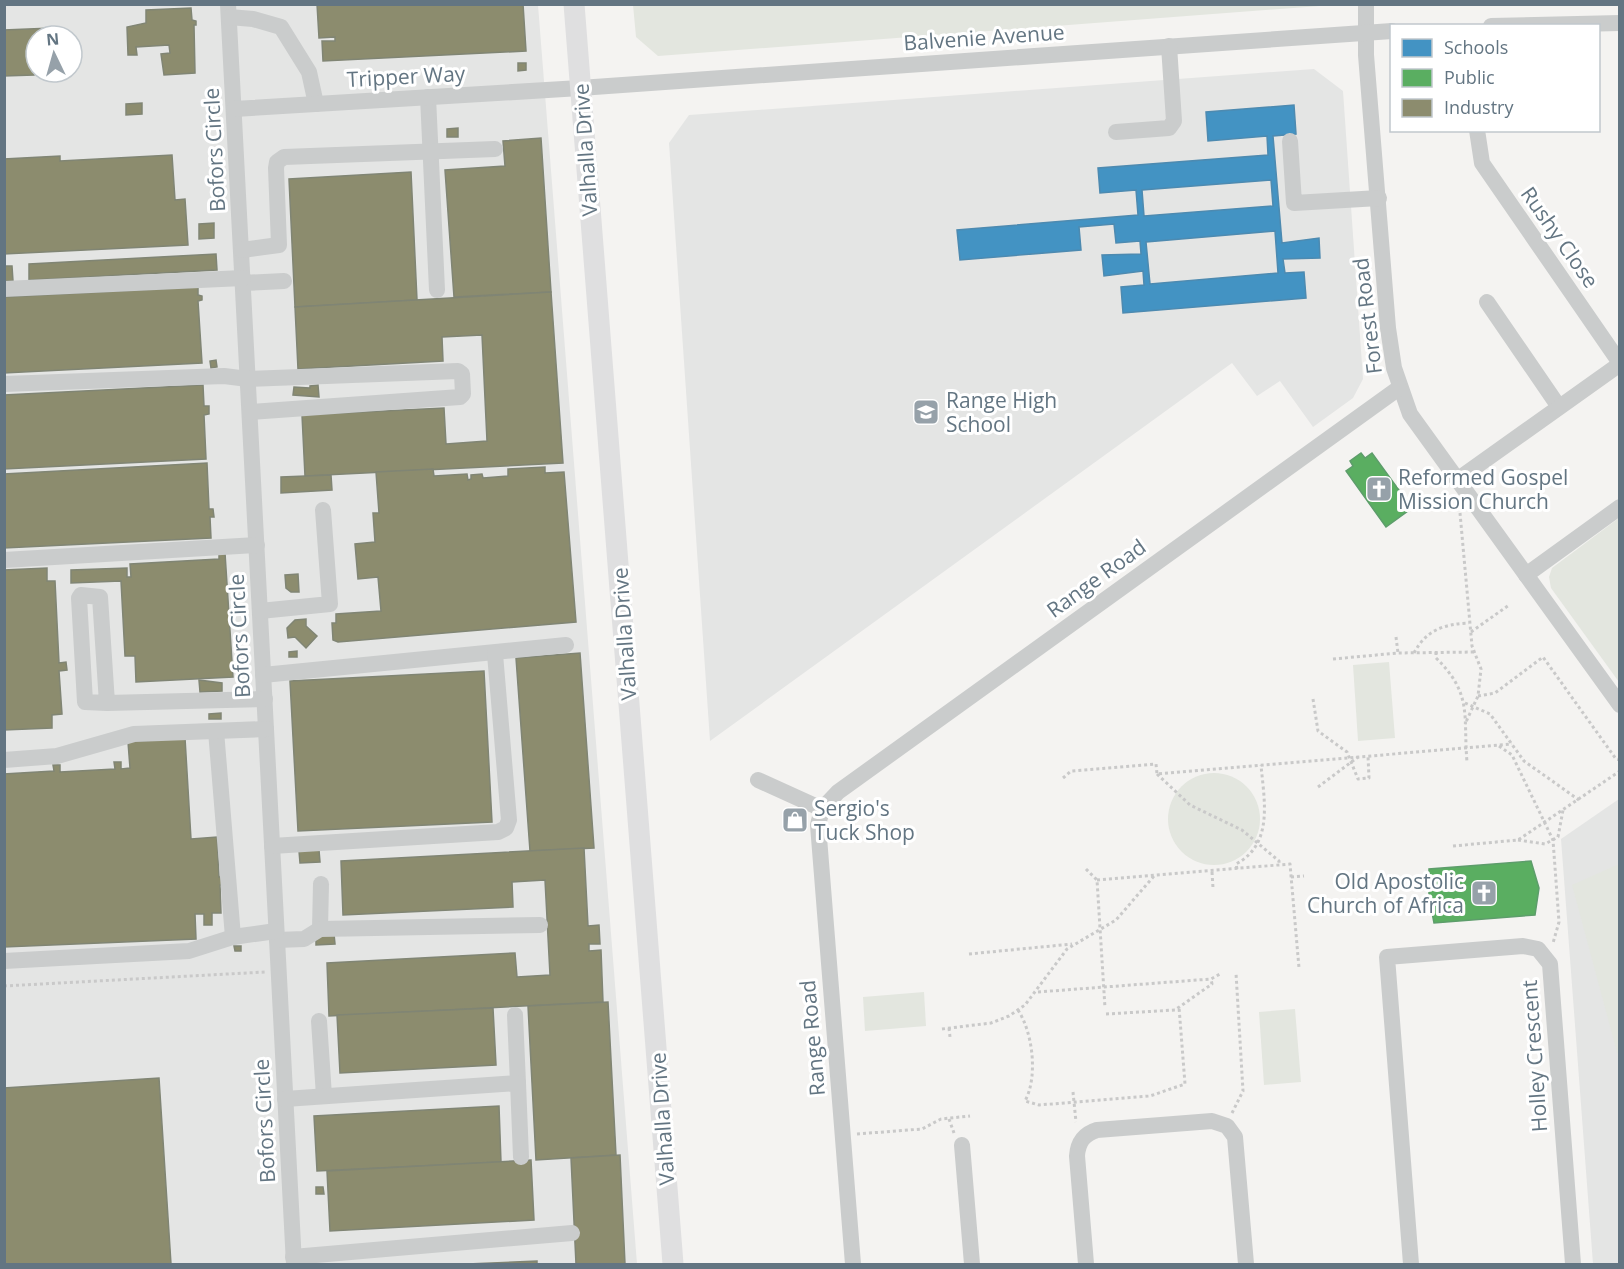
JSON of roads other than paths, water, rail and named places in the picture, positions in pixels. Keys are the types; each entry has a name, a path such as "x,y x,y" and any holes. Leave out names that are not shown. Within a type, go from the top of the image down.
{"main road":[{"name":"Valhalla Drive","path":"574,4 673,1264"}],"street":[{"name":"Forest Road","path":"1366,4 1366,32 1388,328 1399,388 1410,414 1620,705"},
{"path":"229,11 281,27 309,72 315,104"},
{"name":"Bofors Circle","path":"229,11 293,1261"},
{"path":"1577,24 1620,23"},
{"name":"Balvenie Avenue","path":"580,88 1390,31"},
{"path":"1116,132 1169,128 1174,121 1168,46"},
{"name":"Tripper Way","path":"234,109 580,88"},
{"path":"428,97 437,290"},
{"name":"Rushy Close","path":"1477,132 1482,164 1620,364"},
{"path":"1290,141 1294,203 1379,198"},
{"path":"242,250 279,245 276,168 280,159 495,149"},
{"path":"4,289 243,280 284,281"},
{"path":"1486,302 1559,407"},
{"path":"1457,480 1620,364"},
{"path":"4,384 224,376 248,379 458,371 462,374 463,394 460,398 250,412"},
{"name":"Range Road","path":"853,1264 818,825 822,809 838,792 1399,388"},
{"path":"1526,575 1620,507"},
{"path":"260,611 330,604 323,510"},
{"path":"4,560 257,545"},
{"path":"107,703 100,597 81,595 79,598 83,700 87,704 264,699"},
{"path":"263,675 495,654 566,645"},
{"path":"272,846 498,832 506,828 509,820 495,654"},
{"path":"4,760 57,756 134,734 266,729"},
{"path":"216,731 233,937"},
{"path":"758,780 822,809"},
{"path":"320,929 321,884"},
{"path":"4,961 189,951 233,937 277,936 304,939 320,929 540,925"},
{"name":"Holley Crescent","path":"1411,1264 1387,957 1523,946 1538,949 1544,953 1550,964 1573,1264"},
{"path":"515,1015 520,1157"},
{"path":"319,1021 324,1096"},
{"path":"285,1099 518,1083"},
{"path":"1086,1264 1077,1156 1084,1136 1097,1130 1212,1121 1227,1126 1236,1144 1246,1264"},
{"path":"962,1145 972,1264"},
{"path":"293,1261 572,1233"}],"place":[{"name":"Range High School","path":"926,412"},
{"name":"Reformed Gospel Mission Church","path":"1379,489"},
{"name":"Sergio's Tuck Shop","path":"795,820"},
{"name":"Old Apostolic Church of Africa","path":"1484,893"}]}
